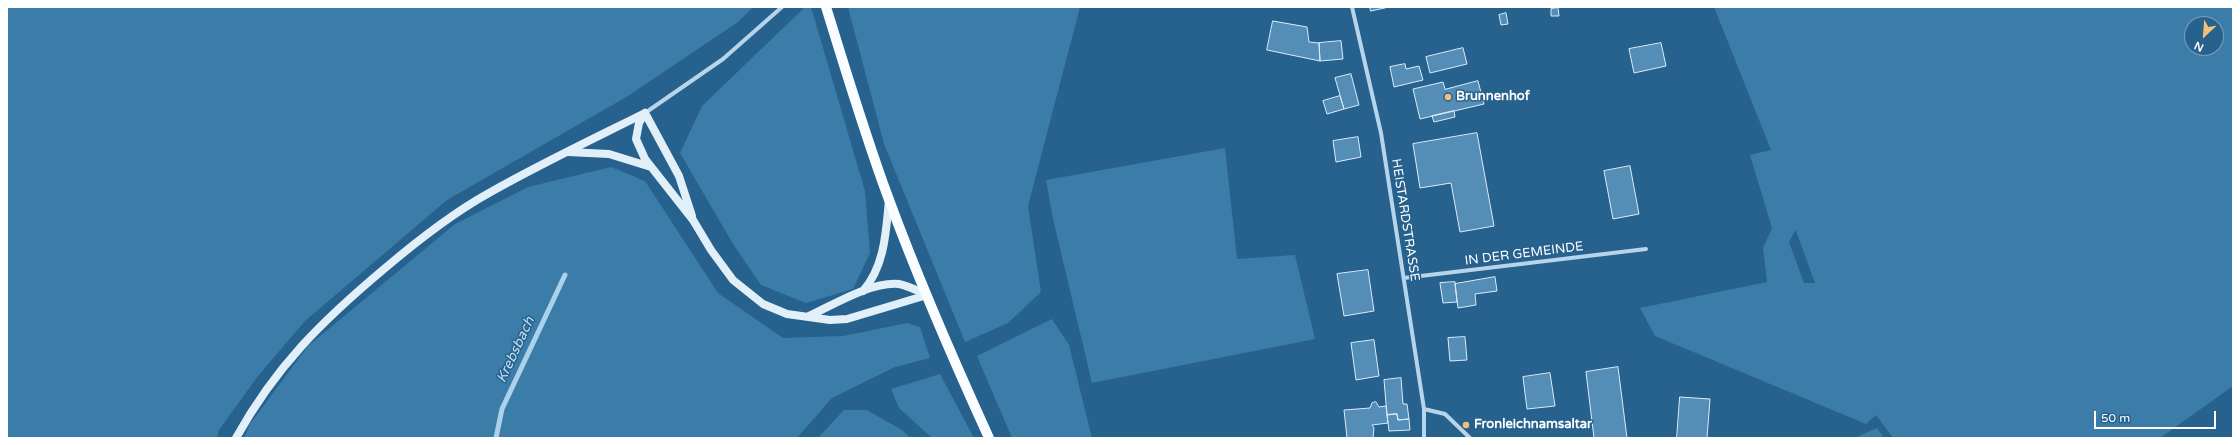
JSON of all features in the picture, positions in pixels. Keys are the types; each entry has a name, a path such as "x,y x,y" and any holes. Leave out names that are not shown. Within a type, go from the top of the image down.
{"main road":[{"path":"826,7 857,108 889,199 989,438"},
{"path":"236,438 264,391 286,363 325,320 358,291 447,219 488,193 645,113"},
{"path":"645,113 639,123 636,139 641,152 651,168 693,220 724,269 742,289 764,304 777,311 830,320 847,319 928,295"},
{"path":"645,113 679,176 693,220"},
{"path":"568,152 609,154 651,168"},
{"path":"862,292 870,283 879,261 886,234 889,199"},
{"path":"809,316 876,286 893,284 909,287 928,295"}],"street":[{"path":"645,113 723,58 782,7"},
{"name":"HEISTARDSTRASSE","path":"1352,7 1381,133 1424,409 1424,438"},
{"name":"IN DER GEMEINDE","path":"1404,278 1646,249"},
{"path":"1424,409 1444,414 1470,438"}],"shaded area":[{"path":"7,7 753,7 738,22 628,96 447,200 305,321 258,376 219,430 217,438 7,438"},
{"path":"805,7 811,7 865,191 870,253 853,289 806,303 761,285 733,244 680,153 702,106"},
{"path":"848,7 1080,7 1028,206 1041,292 1008,323 965,342 884,144"},
{"path":"1714,7 2233,7 2233,386 2160,438 1893,438 1876,415 1866,424 1655,336 1640,308 1767,282 1763,248 1772,228 1750,155 1771,150","holes":["1796,231 1815,283 1804,283 1789,242"]},
{"path":"1225,148 1237,259 1295,255 1315,339 1092,383 1053,219 1046,180"},
{"path":"611,167 645,181 718,293 783,338 843,336 907,323 920,327 930,358 895,367 832,398 797,438 244,438 250,424 308,346 455,224 528,187"},
{"path":"1052,319 1069,345 1092,438 1012,438 977,356"},
{"path":"940,374 974,438 932,438 899,408 891,389"},
{"path":"844,410 867,410 902,430 910,438 818,438"},
{"path":"1877,428 1884,438 1854,438"}],"building":[{"path":"1370,7 1389,7 1371,11"},
{"path":"1558,8 1559,16 1551,16 1551,9"},
{"path":"1506,13 1508,24 1501,25 1499,15"},
{"path":"1273,21 1307,27 1309,42 1319,43 1320,61 1267,50"},
{"path":"1341,41 1343,59 1320,61 1319,43"},
{"path":"1661,43 1666,66 1634,73 1629,49"},
{"path":"1463,48 1467,64 1430,73 1426,57"},
{"path":"1405,64 1406,69 1419,66 1423,80 1394,87 1390,67"},
{"path":"1351,74 1359,105 1344,109 1335,78"},
{"name":"Brunnenhof","path":"1478,81 1484,104 1420,119 1413,89 1443,82 1445,89"},
{"path":"1340,96 1344,109 1327,114 1323,101"},
{"path":"1454,111 1455,117 1434,122 1432,116"},
{"path":"1477,133 1494,226 1460,232 1451,183 1420,188 1413,144"},
{"path":"1358,137 1361,157 1336,162 1333,141"},
{"path":"1630,166 1639,214 1613,219 1604,171"},
{"path":"1368,270 1374,311 1344,316 1337,274"},
{"path":"1495,277 1497,291 1475,294 1476,305 1458,308 1455,284"},
{"path":"1455,282 1457,302 1443,303 1440,283"},
{"path":"1465,337 1467,360 1450,361 1448,338"},
{"path":"1374,340 1379,376 1356,380 1351,343"},
{"path":"1618,367 1627,438 1594,438 1586,372"},
{"path":"1550,373 1555,406 1527,409 1523,377"},
{"path":"1401,378 1403,404 1407,404 1409,419 1398,420 1397,414 1387,415 1384,380"},
{"path":"1680,397 1710,399 1707,438 1677,438"},
{"path":"1376,402 1379,407 1386,406 1388,423 1372,425 1374,428 1373,438 1347,438 1344,410 1370,408 1372,403"},
{"path":"1397,414 1398,420 1409,419 1410,430 1389,431 1387,415"}],"waterway":[{"name":"Krebsbach","path":"496,438 502,409 565,275"}],"place":[{"name":"Brunnenhof","path":"1448,97"},
{"name":"Fronleichnamsaltar","path":"1466,425"}]}
